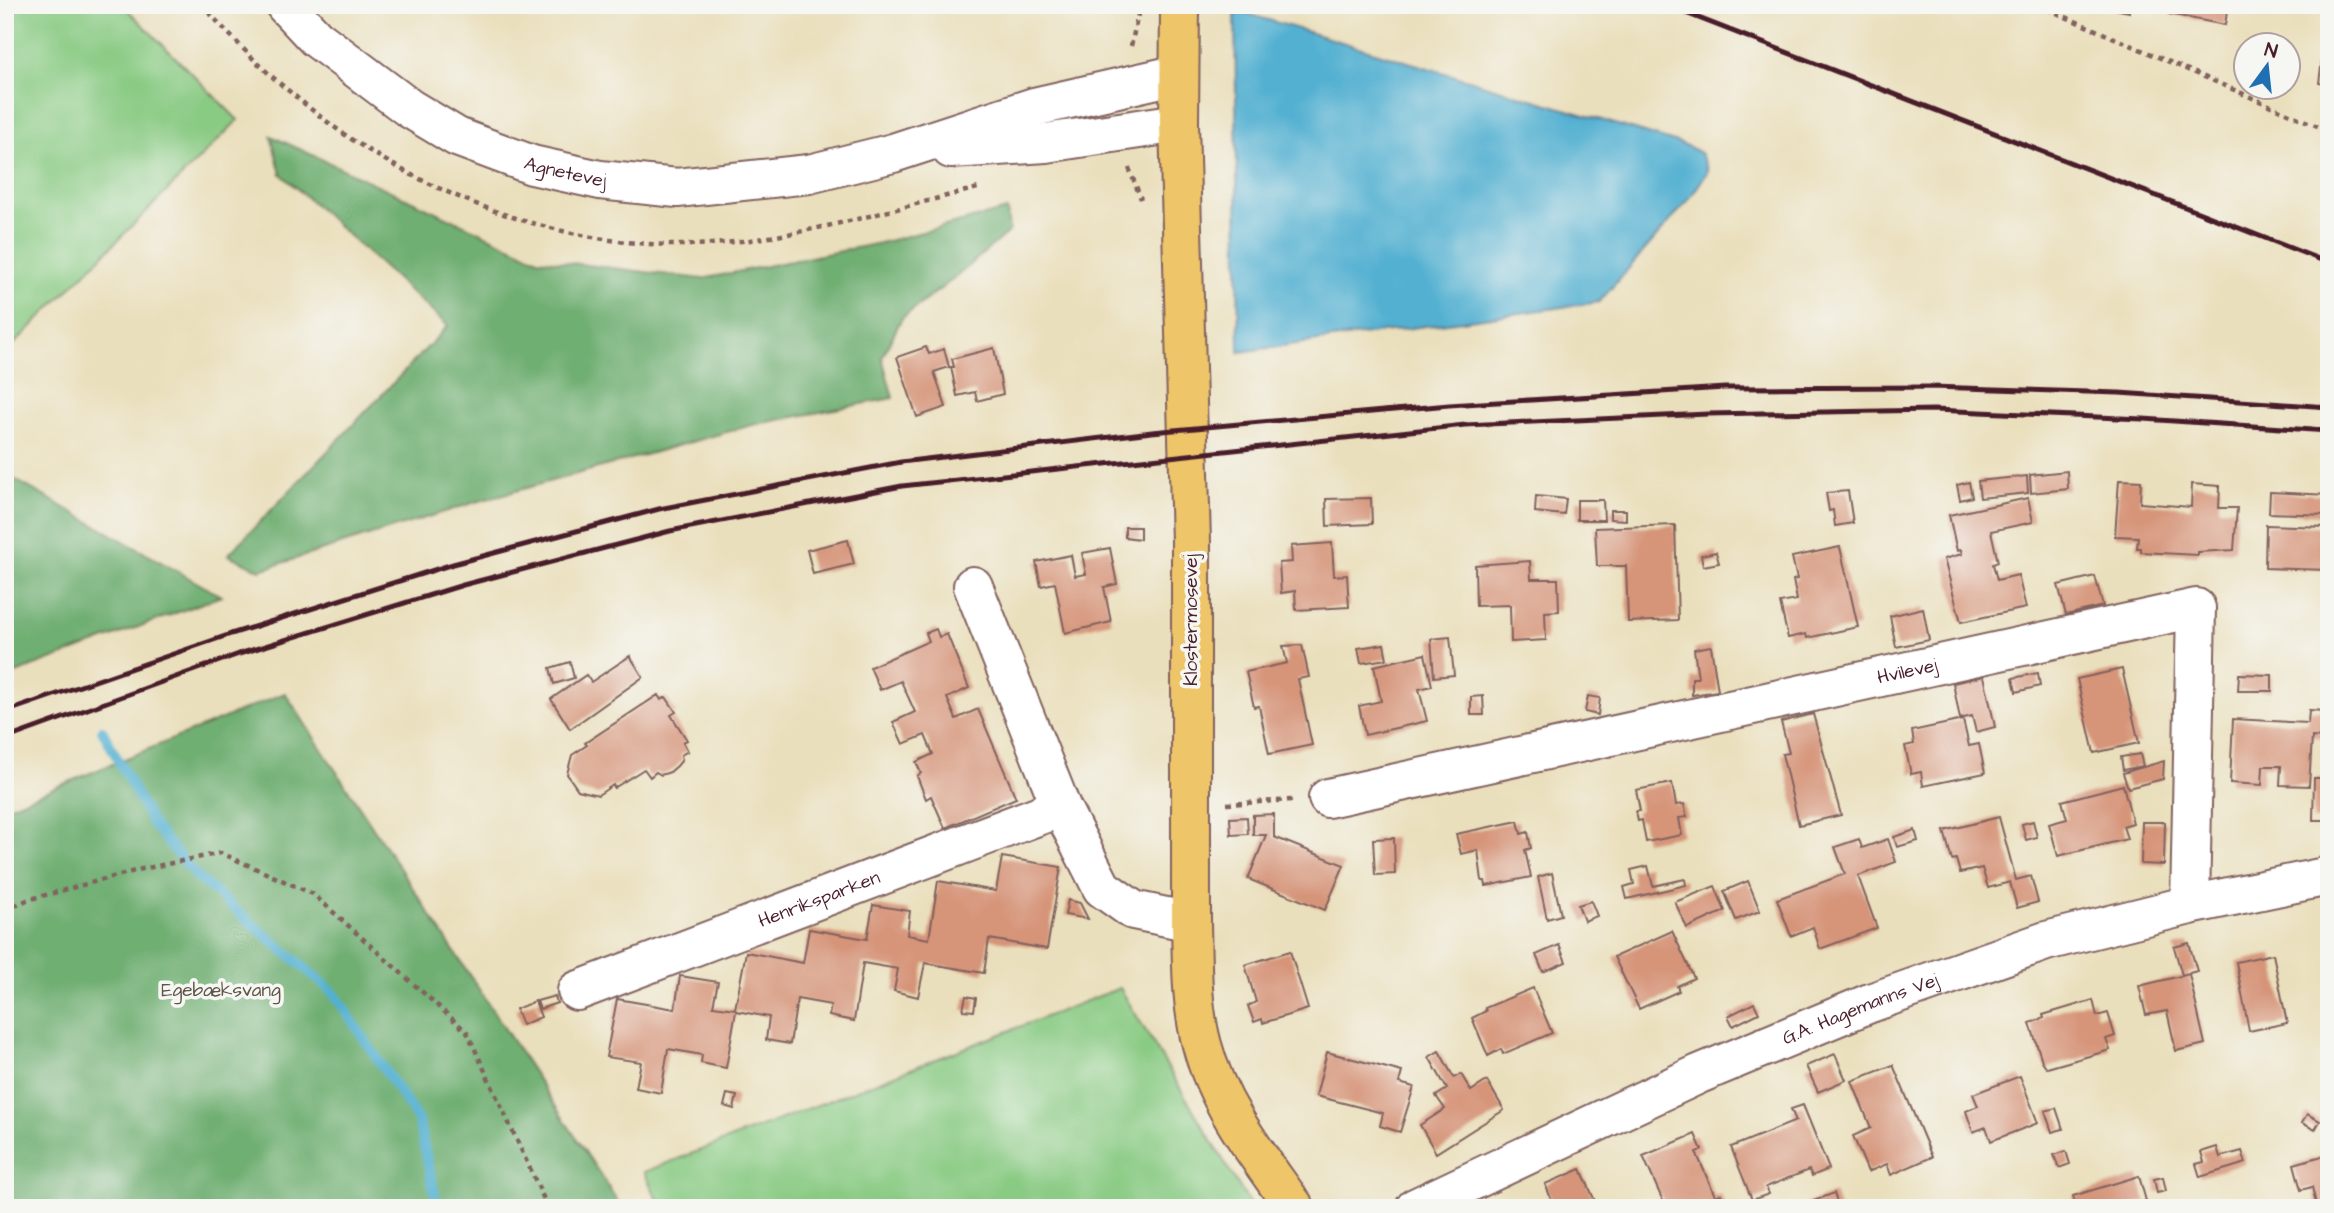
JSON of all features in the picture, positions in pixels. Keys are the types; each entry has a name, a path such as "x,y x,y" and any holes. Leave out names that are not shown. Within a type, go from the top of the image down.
{"main road":[{"name":"Klostermosevej","path":"1180,5 1179,123 1191,542 1191,922 1196,1016 1201,1043 1220,1096 1295,1208"}],"street":[{"name":"Agnetevej","path":"285,5 316,38 409,108 457,137 532,165 600,180 677,188 809,174 894,153 1034,107 1179,74"},
{"name":"Agnetevej","path":"894,153 1046,143 1179,123"},
{"path":"973,586 1061,807 1102,888 1133,910 1191,922"},
{"name":"Hvilevej","path":"1328,798 2196,608 2190,905"},
{"name":"Henriksparken","path":"578,990 1061,807"},
{"name":"G.A. Hagemanns Vej","path":"1415,1208 1699,1074 1870,1003 2046,941 2190,905 2329,876"}],"path":[{"path":"2038,5 2329,131"},
{"path":"1191,806 1328,798"},
{"path":"5,910 27,900 158,866 221,853 313,894 467,1032 548,1208"},
{"path":"5,1197 19,1208"}],"green space":[{"path":"5,5 123,5 238,120 5,353"},
{"path":"271,136 538,259 702,279 880,243 1007,210 1009,231 956,277 902,318 882,357 893,398 752,425 476,502 260,570 228,555 448,326 281,174"},
{"path":"5,474 221,596 5,677"},
{"name":"Egebæksvang","path":"285,693 622,1208 5,1208 5,808"},
{"path":"1120,988 1252,1208 662,1208 644,1172"}],"water":[{"path":"1235,10 1688,146 1701,154 1708,171 1688,201 1599,302 1239,352"}],"building":[{"path":"2096,5 2129,5 2129,12"},
{"path":"2170,5 2228,5 2225,25 2169,14"},
{"path":"2329,21 2329,85 2319,83"},
{"path":"926,347 929,354 944,349 949,367 934,372 946,407 917,417 897,357"},
{"path":"994,348 1003,394 977,401 975,392 957,396 952,359"},
{"path":"2067,471 2068,489 2031,493 2030,475"},
{"path":"2027,476 2028,493 1980,498 1978,481"},
{"path":"2119,480 2141,481 2140,503 2191,507 2192,484 2220,486 2219,508 2237,508 2234,550 2198,552 2198,555 2141,552 2141,548 2137,548 2138,537 2115,536"},
{"path":"1969,482 1972,497 1960,500 1957,485"},
{"path":"1848,491 1853,523 1835,526 1833,510 1829,511 1826,493"},
{"path":"2270,492 2329,495 2329,515 2269,513"},
{"path":"1536,496 1566,499 1564,515 1535,512"},
{"path":"1371,498 1372,524 1327,526 1326,499"},
{"path":"2028,498 2033,522 1991,531 1998,562 1993,564 1997,580 2018,575 2026,608 1961,622 1944,559 1962,554 1961,550 1957,551 1949,515"},
{"path":"1577,500 1603,500 1604,520 1577,520"},
{"path":"1610,510 1626,510 1626,520 1610,519"},
{"path":"1675,525 1678,620 1628,622 1626,566 1597,566 1595,528"},
{"path":"2266,525 2329,527 2329,570 2265,568"},
{"path":"1125,527 1140,527 1140,539 1125,537"},
{"path":"848,540 854,564 813,574 807,550"},
{"path":"1332,543 1334,576 1347,575 1349,607 1296,610 1295,591 1281,593 1279,563 1292,562 1291,546"},
{"path":"1840,547 1858,627 1807,638 1806,634 1788,638 1780,603 1797,600 1793,580 1797,579 1792,557"},
{"path":"1110,548 1117,584 1104,587 1111,622 1065,633 1055,583 1041,586 1036,562 1071,555 1075,576 1086,574 1082,553"},
{"path":"1716,552 1719,563 1703,566 1701,555"},
{"path":"1530,561 1531,579 1558,579 1559,611 1545,612 1546,640 1511,642 1510,605 1476,606 1475,565"},
{"path":"2095,576 2103,606 2066,615 2058,585"},
{"path":"1923,608 1929,640 1896,647 1890,616"},
{"path":"936,629 939,637 947,634 969,688 947,698 956,719 978,709 1016,798 945,828 931,796 926,799 917,776 921,773 916,762 933,754 925,735 903,744 893,722 915,712 901,681 880,690 870,667 929,641 926,633"},
{"path":"1450,637 1454,675 1434,677 1431,639"},
{"path":"1384,644 1387,659 1361,663 1358,648"},
{"path":"1302,645 1309,677 1298,679 1312,745 1269,754 1259,706 1254,707 1246,672 1287,663 1283,646"},
{"path":"1711,646 1718,691 1692,695 1692,678 1698,678 1694,649"},
{"path":"1425,654 1432,686 1419,689 1427,721 1365,735 1359,706 1381,701 1374,666"},
{"path":"630,656 643,677 570,729 551,699 586,675 591,682"},
{"path":"570,662 574,678 554,684 550,668"},
{"path":"2122,669 2139,743 2094,753 2077,679"},
{"path":"2038,673 2040,686 2016,692 2013,678"},
{"path":"2239,674 2272,675 2272,691 2238,691"},
{"path":"1984,676 1995,727 1976,732 1972,716 1960,719 1953,683"},
{"path":"658,695 661,700 666,697 676,712 671,715 687,740 683,742 688,751 681,755 682,760 677,766 670,772 661,775 656,772 650,777 644,769 598,795 578,790 567,774 572,755 587,745 585,743"},
{"path":"1483,696 1484,715 1471,715 1471,697"},
{"path":"1588,696 1600,698 1598,715 1585,712"},
{"path":"2309,710 2325,711 2324,738 2312,737 2309,786 2280,785 2281,766 2263,766 2262,785 2230,783 2233,719 2308,723"},
{"path":"1813,714 1841,815 1799,825 1782,754 1789,753 1781,722"},
{"path":"1963,720 1969,746 1979,744 1985,773 1923,786 1921,772 1911,774 1905,746 1914,744 1912,731"},
{"path":"2140,754 2143,766 2123,770 2121,757"},
{"path":"2164,761 2163,779 2128,788 2123,773"},
{"path":"2314,778 2329,778 2329,820 2313,820"},
{"path":"1672,783 1676,805 1684,804 1687,817 1679,818 1682,835 1646,842 1642,820 1638,821 1636,811 1640,811 1636,790"},
{"path":"2123,785 2133,823 2123,826 2127,839 2058,856 2049,824 2067,819 2062,801"},
{"path":"1274,814 1274,837 1344,865 1325,910 1248,879 1266,835 1253,835 1253,815"},
{"path":"1247,817 1248,834 1231,835 1230,818"},
{"path":"1999,817 2016,880 2031,876 2038,902 2017,908 2010,882 1988,888 1982,868 1960,873 1956,859 1952,860 1944,831"},
{"path":"1518,821 1521,834 1528,832 1531,848 1525,850 1531,877 1486,886 1485,881 1482,881 1478,850 1461,854 1456,834"},
{"path":"2033,821 2037,837 2026,840 2022,824"},
{"path":"2142,822 2165,822 2164,865 2141,864"},
{"path":"1915,830 1918,841 1897,847 1894,837"},
{"path":"1394,838 1395,874 1375,875 1373,839"},
{"path":"1859,839 1862,848 1888,839 1896,862 1858,876 1877,928 1820,949 1813,927 1791,936 1777,899 1845,874 1835,847"},
{"path":"1002,857 1061,867 1047,949 989,939 984,973 925,963 918,997 894,991 898,969 863,963 854,1021 829,1016 831,1005 797,999 790,1044 766,1040 769,1017 736,1011 726,1068 701,1063 702,1055 668,1049 661,1093 636,1088 641,1062 606,1057 617,999 675,1009 680,976 718,982 713,1006 735,1009 746,952 803,963 809,929 867,939 873,905 910,911 907,935 929,939 938,881 996,891"},
{"path":"1648,866 1653,886 1685,879 1686,885 1627,899 1624,887 1634,884 1631,870"},
{"path":"1552,873 1561,915 1547,919 1538,877"},
{"path":"1748,881 1760,911 1736,920 1724,891"},
{"path":"1715,886 1725,911 1687,928 1675,902"},
{"path":"1068,900 1080,903 1088,919 1065,915"},
{"path":"1591,901 1597,916 1584,921 1578,905"},
{"path":"1672,931 1694,978 1677,986 1679,991 1639,1009 1614,957"},
{"path":"2189,943 2197,971 2182,975 2174,947"},
{"path":"1559,945 1566,962 1543,972 1536,955"},
{"path":"1290,951 1308,1009 1263,1023 1262,1019 1254,1022 1248,1006 1256,1002 1245,965"},
{"path":"2273,954 2287,1023 2249,1031 2236,962"},
{"path":"2189,974 2205,1044 2176,1051 2167,1011 2146,1015 2139,986"},
{"path":"1533,988 1552,1033 1503,1054 1501,1049 1488,1056 1472,1018 1486,1011 1485,1008"},
{"path":"555,996 557,1003 540,1009 537,1001"},
{"path":"966,996 976,998 974,1011 963,1010"},
{"path":"2093,1000 2097,1016 2108,1013 2115,1036 2106,1039 2110,1050 2047,1068 2042,1061 2030,1023 2044,1018 2043,1015"},
{"path":"535,1001 541,1017 522,1025 516,1009"},
{"path":"1754,1003 1759,1013 1733,1026 1728,1016"},
{"path":"1439,1051 1454,1078 1461,1074 1471,1091 1487,1081 1504,1110 1436,1153 1420,1125 1445,1109 1436,1096 1447,1089 1429,1057"},
{"path":"1327,1052 1402,1072 1399,1083 1414,1087 1400,1132 1380,1126 1383,1113 1316,1096"},
{"path":"1835,1054 1846,1080 1818,1092 1806,1066"},
{"path":"1893,1065 1932,1157 1891,1175 1887,1164 1868,1172 1853,1136 1871,1128 1852,1081"},
{"path":"2020,1076 2038,1123 1991,1141 1986,1127 1973,1132 1966,1111 1978,1106 1973,1094"},
{"path":"727,1094 737,1096 734,1109 724,1106"},
{"path":"1803,1105 1829,1169 1812,1176 1809,1170 1766,1187 1769,1194 1752,1200 1731,1147 1796,1121 1791,1109"},
{"path":"2056,1108 2063,1129 2052,1132 2045,1111"},
{"path":"2307,1114 2320,1121 2315,1130 2302,1123"},
{"path":"1695,1134 1702,1150 1696,1152 1715,1196 1721,1194 1726,1208 1666,1208 1643,1156"},
{"path":"2217,1147 2220,1157 2242,1151 2246,1163 2200,1177 2196,1164 2204,1162 2201,1152"},
{"path":"2066,1151 2070,1164 2059,1168 2054,1155"},
{"path":"2329,1154 2329,1208 2317,1208 2312,1187 2301,1190 2294,1164"},
{"path":"1581,1169 1595,1201 1579,1208 1555,1208 1545,1184"},
{"path":"2139,1176 2146,1201 2121,1208 2076,1208 2073,1196"},
{"path":"2163,1177 2166,1191 2157,1193 2154,1179"},
{"path":"1834,1193 1839,1208 1808,1208 1806,1204"}],"waterway":[{"path":"102,730 153,825 197,877 333,992 418,1120 438,1208"}],"railway":[{"path":"1665,5 2329,263"},
{"path":"5,712 231,634 453,564 659,509 901,462 1152,432 1449,405 1725,388 1931,387 2119,393 2329,407"},
{"path":"5,739 239,654 463,585 670,531 902,486 1465,425 1708,414 1934,410 2143,419 2329,431"}]}
